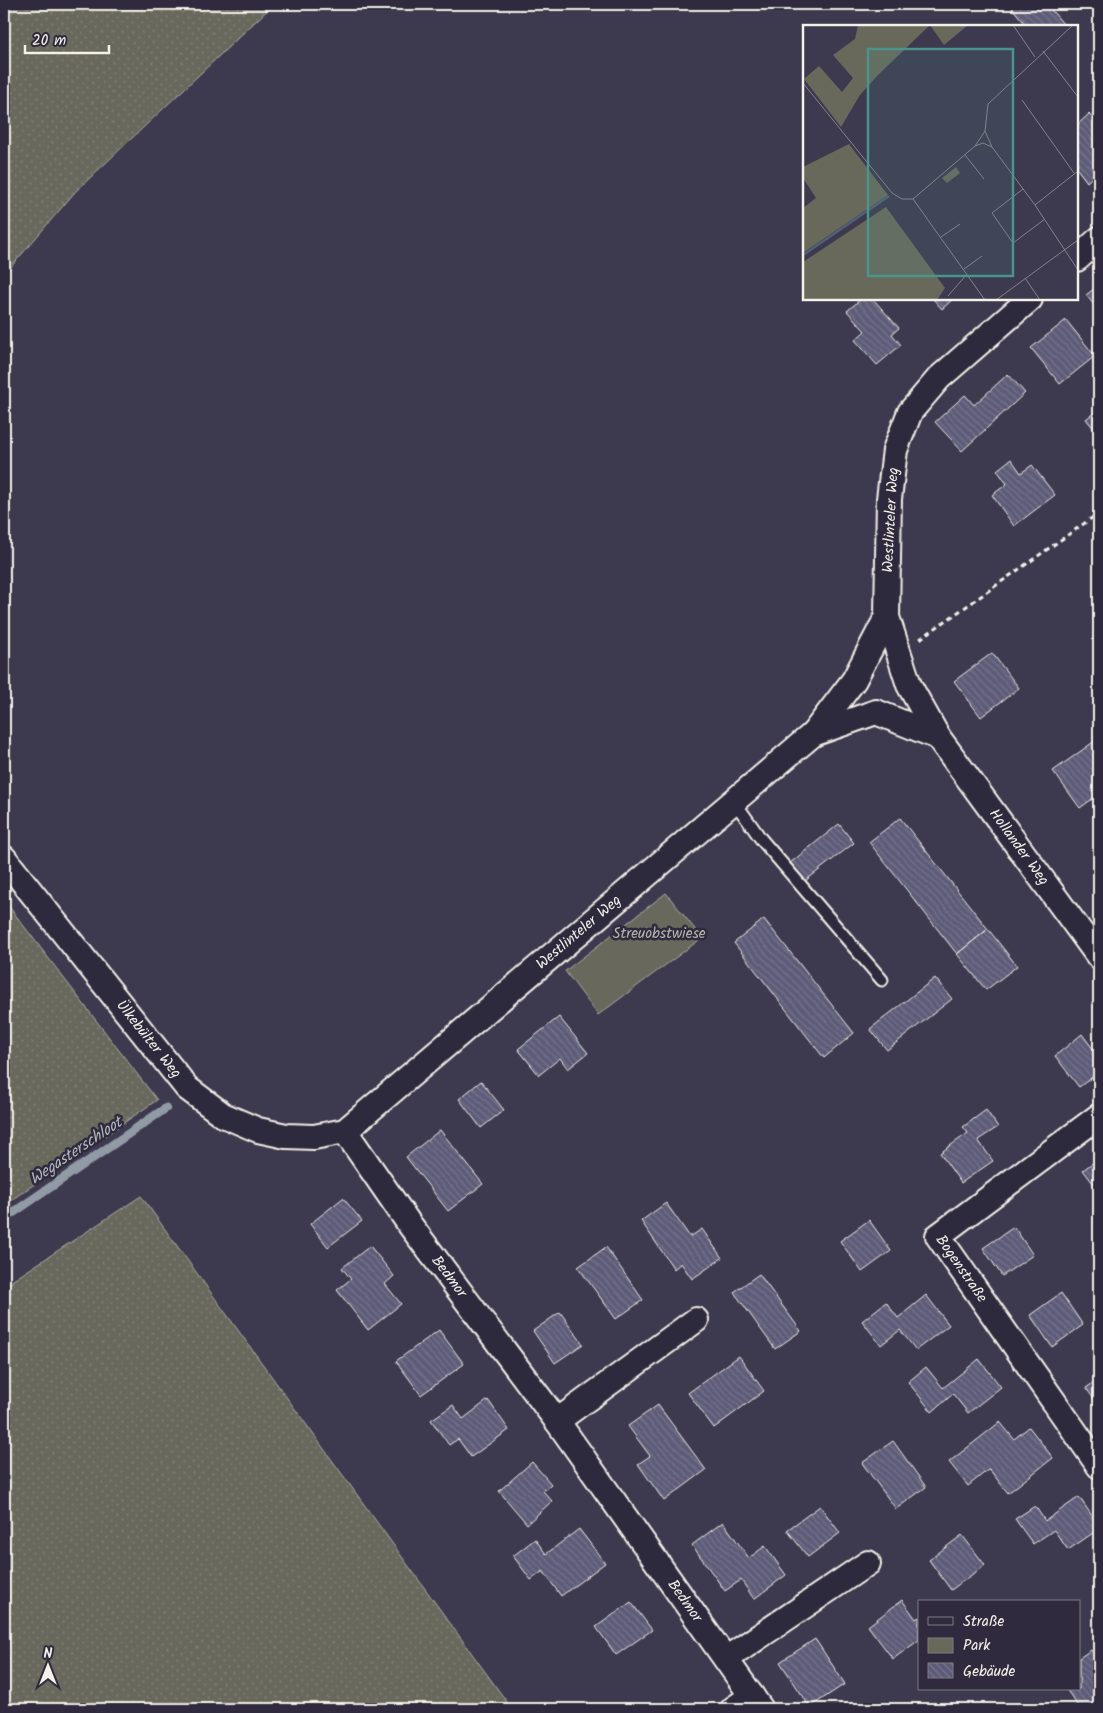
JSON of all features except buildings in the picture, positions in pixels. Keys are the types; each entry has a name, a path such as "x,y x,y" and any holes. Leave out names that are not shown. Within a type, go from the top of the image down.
{"street":[{"path":"1078,258 1099,239"},
{"name":"Westlinteler Weg","path":"938,737 909,685 887,618 889,500 896,450 910,412 939,378 1029,300"},
{"name":"Westlinteler Weg","path":"345,1131 813,734 854,680 887,618"},
{"name":"Westlinteler Weg","path":"813,734 876,712 938,737"},
{"name":"Hollander Weg","path":"938,737 1099,957"},
{"name":"Ülkebülter Weg","path":"4,858 187,1088 223,1115 258,1130 286,1136 314,1137 345,1131"},
{"name":"Bogenstraße","path":"1099,1116 938,1236 1099,1466"},
{"name":"Bedmor","path":"345,1131 410,1225 557,1421 726,1659 749,1705"},
{"path":"557,1421 696,1320"},
{"path":"726,1659 868,1563"}],"lane":[{"path":"734,801 761,839 882,980"}],"path":[{"path":"899,654 1099,513"}],"green space":[{"path":"4,4 274,4 75,192 4,275"},
{"name":"Streuobstwiese","path":"666,893 702,938 598,1015 565,971"},
{"path":"4,900 157,1100 4,1205"},
{"path":"141,1196 512,1709 4,1709 4,1286"}],"waterway":[{"name":"Wegasterschloot","path":"4,1219 166,1108"}]}
